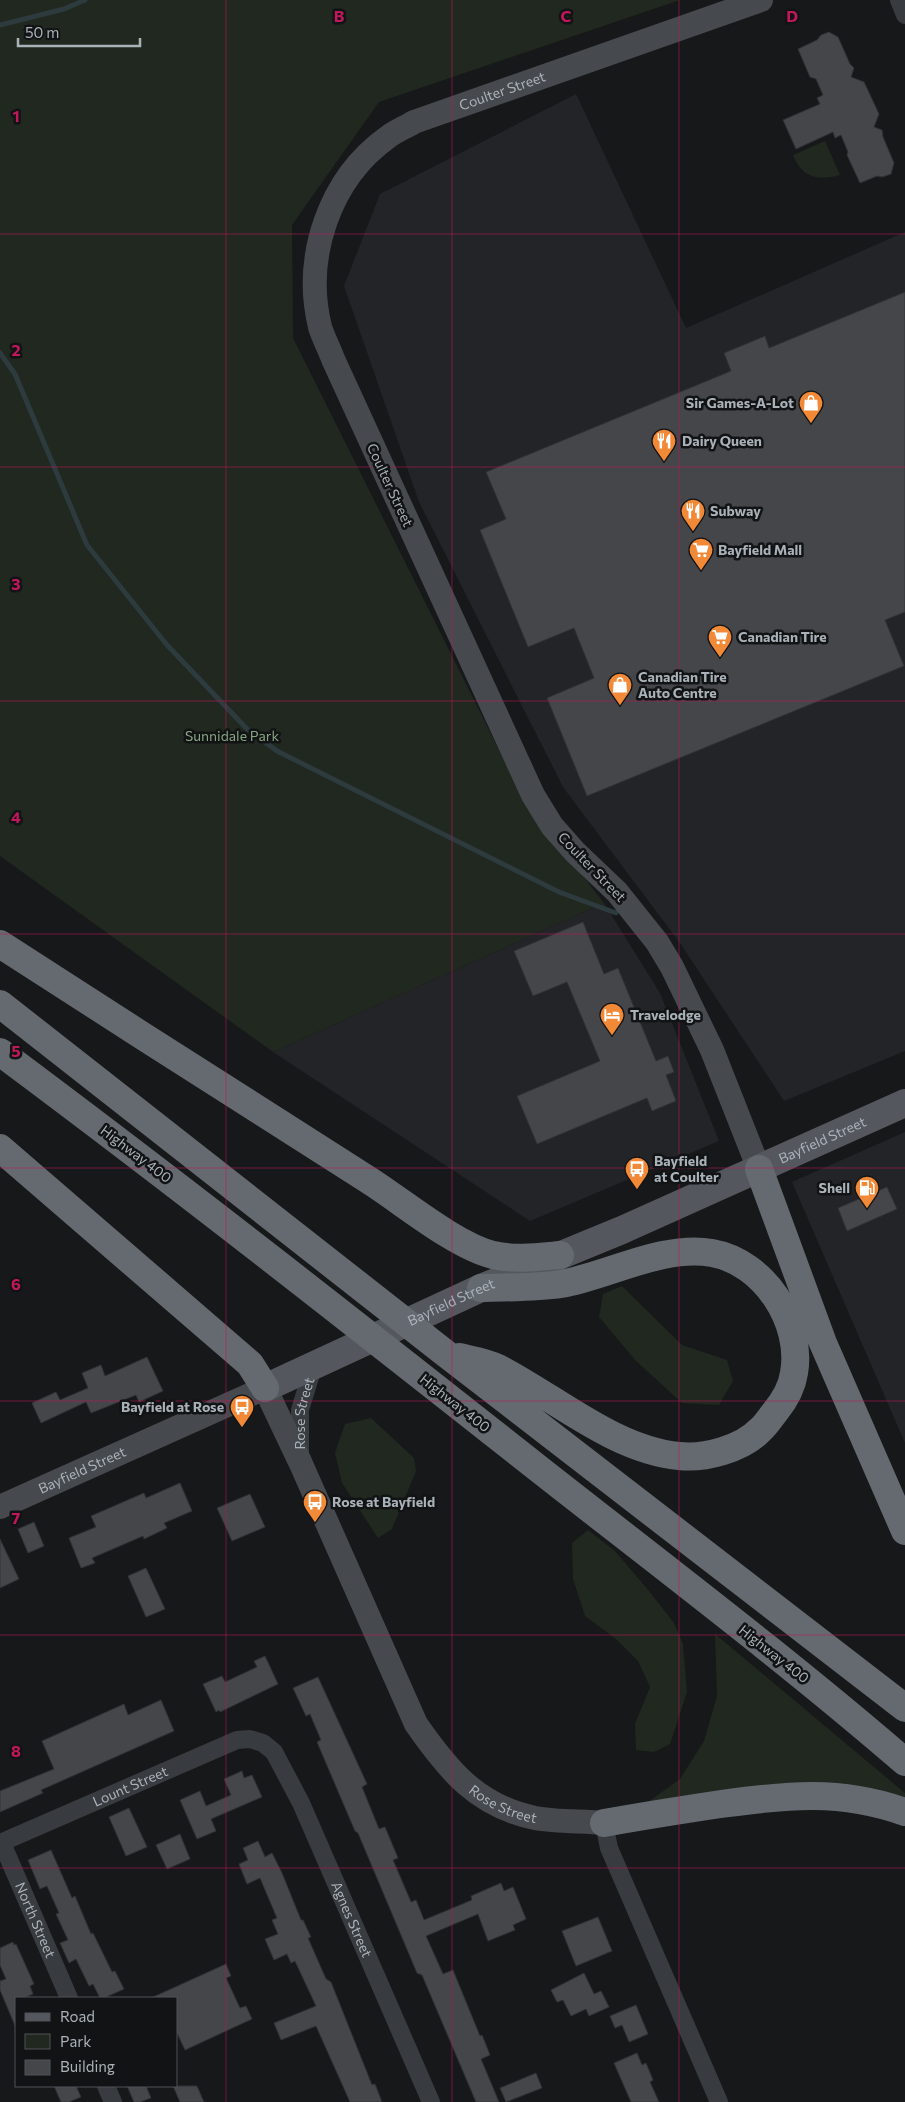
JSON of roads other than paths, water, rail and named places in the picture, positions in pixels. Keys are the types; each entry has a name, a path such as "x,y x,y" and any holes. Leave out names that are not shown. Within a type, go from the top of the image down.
{"highway":[{"path":"0,944 369,1180 467,1245 492,1255 521,1258 560,1255"},
{"path":"0,1004 446,1353 905,1708"},
{"name":"Highway 400","path":"0,1052 155,1168 434,1386 838,1704 905,1762"},
{"path":"0,1148 250,1364 265,1388"},
{"path":"759,1169 823,1343 905,1530"},
{"path":"446,1353 496,1367 611,1434 652,1452 681,1456 712,1455 735,1446 759,1432 784,1400 794,1373 794,1340 784,1311 766,1283 740,1264 712,1253 683,1253 650,1259 560,1284 481,1288"},
{"path":"604,1823 666,1812 781,1796 822,1795 846,1798 877,1803 905,1812"}],"main road":[{"name":"Bayfield Street","path":"265,1388 481,1288 622,1230 905,1103"}],"street":[{"name":"Coulter Street","path":"759,1169 712,1050 672,967 657,942 617,892 575,852 558,832 533,795 333,359 320,327 316,296 316,264 332,203 352,172 388,136 414,122 761,0"},
{"path":"899,0 905,15"},
{"name":"Rose Street","path":"301,1464 300,1410 314,1364"},
{"name":"Rose Street","path":"265,1388 301,1464 416,1724 451,1771 478,1795 503,1808 535,1818 604,1823"},
{"name":"Bayfield Street","path":"0,1508 265,1388"},
{"name":"Lount Street","path":"1,1843 238,1740 263,1743"},
{"name":"Agnes Street","path":"263,1743 274,1752 301,1802 431,2102"},
{"path":"604,1823 609,1848 719,2102"},
{"name":"North Street","path":"1,1843 69,1997"},
{"path":"106,2087 113,2102"}],"waterway":[{"path":"0,25 64,9 85,0"},
{"path":"0,353 15,374 87,545 167,645 247,729 277,751 559,892 616,913"}],"place":[{"name":"Sir Games-A-Lot","path":"811,424"},
{"name":"Dairy Queen","path":"664,462"},
{"name":"Subway","path":"693,532"},
{"name":"Bayfield Mall","path":"701,571"},
{"name":"Canadian Tire","path":"720,658"},
{"name":"Canadian Tire Auto Centre","path":"620,706"},
{"name":"Travelodge","path":"612,1036"},
{"name":"Bayfield at Coulter","path":"637,1190"},
{"name":"Shell","path":"867,1209"},
{"name":"Bayfield at Rose","path":"242,1428"},
{"name":"Rose at Bayfield","path":"315,1523"}],"park label":[{"name":"Sunnidale Park","path":"232,736"}]}
